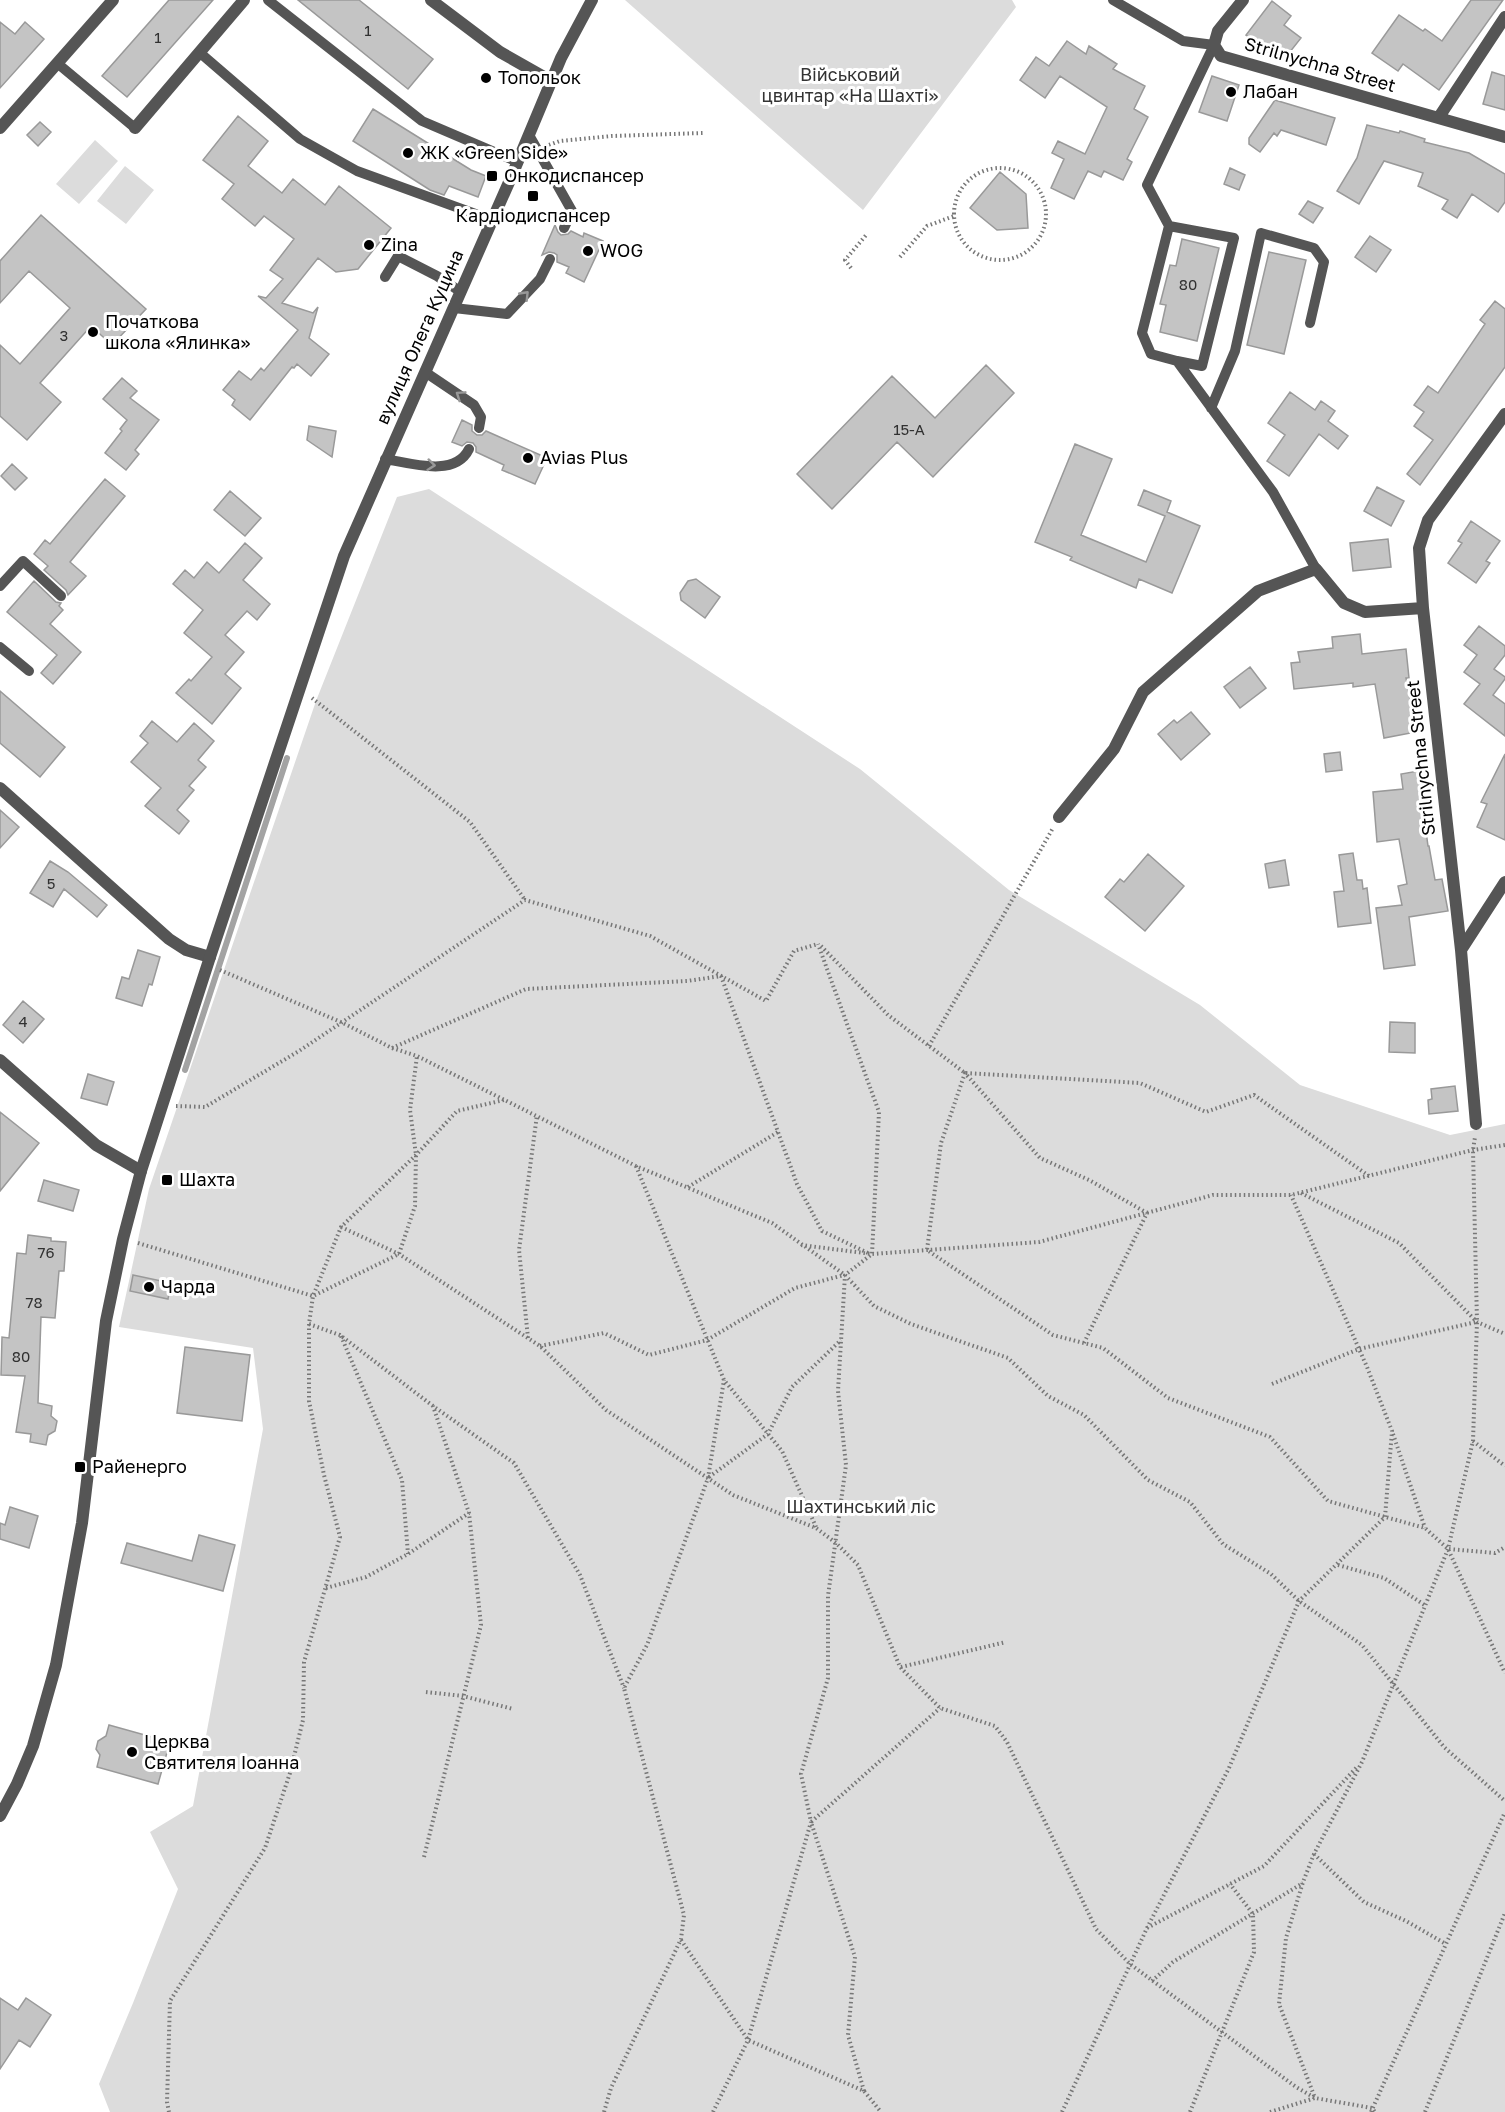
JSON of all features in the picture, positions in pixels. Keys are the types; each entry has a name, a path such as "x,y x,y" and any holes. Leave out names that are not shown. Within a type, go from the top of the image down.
{"street":[{"path":"0,128 112,0"},
{"path":"135,128 244,0"},
{"path":"431,0 500,52 551,81"},
{"name":"вулиця Олега Куцина","path":"0,1816 33,1746 56,1665 81,1534 106,1321 123,1239 141,1171 210,957 344,556 518,162 551,81 592,0"},
{"name":"Strilnychna Street","path":"1243,0 1218,31 1214,45 1221,56 1505,137"},
{"path":"1439,117 1505,17"},
{"name":"Strilnychna Street","path":"1476,1124 1461,950 1423,608 1419,548 1428,520 1505,414"},
{"path":"1059,817 1114,749 1143,692 1258,591 1316,569 1344,603 1365,612 1423,608"},
{"path":"0,788 169,939 186,950 210,957"},
{"path":"1461,950 1505,882"},
{"path":"2,1066 96,1145 141,1171"}],"lane":[{"path":"268,0 422,121 518,162"},
{"path":"1113,0 1183,41 1214,45 1147,185 1169,226 1142,333 1150,354 1202,366 1234,238 1169,226"},
{"path":"199,52 300,139 357,171 492,220"},
{"path":"57,63 135,128"},
{"path":"529,135 572,211 564,228"},
{"path":"1211,408 1235,351 1261,233 1314,248 1324,262 1310,323"},
{"path":"385,277 398,256 437,276 461,292"},
{"path":"453,308 507,314 540,279 550,259"},
{"path":"1177,361 1273,492 1316,569"},
{"path":"425,372 474,405 481,417 479,428"},
{"path":"386,459 439,466 456,464 469,449"},
{"path":"0,586 23,561 61,596"},
{"path":"0,647 29,671"}],"path":[{"path":"538,150 560,141 612,136 703,133"},
{"path":"997,168 1020,172 1033,181 1042,194 1046,209 1045,224 1040,238 1024,253 1003,260 989,259 975,253 964,243 957,230 954,216 956,200 963,186 974,176 997,168"},
{"path":"900,257 927,226 954,216"},
{"path":"851,268 845,260 867,234"},
{"path":"299,687 470,822 525,900 650,936 766,1001 794,951 818,944"},
{"path":"929,1046 1059,817"},
{"path":"163,1106 205,1107 343,1023 525,900"},
{"path":"818,944 888,1015 965,1073 1040,1158 1089,1180 1146,1213"},
{"path":"540,1346 604,1333 649,1355 707,1340 795,1288 845,1275 872,1254 879,1112 818,944"},
{"path":"226,972 343,1023 392,1048 417,1056 636,1166 772,1223 845,1275 874,1306 911,1324 1008,1359 1048,1396 1084,1415 1148,1480 1190,1502 1222,1544 1271,1574 1299,1601 1362,1645 1444,1747 1505,1801"},
{"path":"392,1048 526,989 687,981 721,976"},
{"path":"721,976 797,1184 822,1231 872,1254"},
{"path":"123,1239 313,1296 399,1254 415,1206 416,1155 410,1110 417,1056"},
{"path":"965,1073 1140,1083 1206,1112 1254,1095 1369,1176"},
{"path":"927,1250 941,1143 965,1073"},
{"path":"169,2112 167,2102 170,2001 265,1848 290,1773 303,1720 304,1662 340,1537 324,1475 309,1401 309,1324 313,1296 341,1227 416,1155 456,1111 506,1100"},
{"path":"528,1339 519,1250 537,1115"},
{"path":"1315,2098 1280,2004 1286,1938 1314,1854 1362,1762 1448,1549 1473,1441 1477,1322 1473,1150 1476,1124"},
{"path":"687,1187 778,1132"},
{"path":"800,1245 872,1254 1039,1242 1213,1195 1291,1195 1505,1144"},
{"path":"636,1166 724,1380 782,1451 816,1528"},
{"path":"1301,1193 1399,1243 1477,1322 1505,1334"},
{"path":"1291,1195 1359,1349 1392,1431 1425,1528"},
{"path":"1084,1343 1146,1213"},
{"path":"341,1227 399,1254 540,1346 606,1410 733,1495 816,1528 836,1543 858,1565 900,1667 940,1708 995,1726 1006,1742 1096,1929 1130,1965 1296,2087 1315,2098 1373,2111 1505,1812"},
{"path":"927,1250 1053,1335 1103,1348 1168,1398 1270,1437 1328,1502 1425,1528 1448,1549 1505,1673"},
{"path":"845,1275 838,1391 846,1466 828,1596 828,1678 801,1774 811,1822 855,1957 848,2035 864,2091 881,2112"},
{"path":"1272,1384 1359,1349 1477,1322"},
{"path":"309,1324 340,1335 433,1406 514,1463 580,1575 624,1688 684,1915 681,1939 611,2088 604,2112"},
{"path":"340,1335 402,1480 408,1554"},
{"path":"708,1478 768,1434 792,1387 841,1340"},
{"path":"624,1688 647,1645 708,1478 724,1380"},
{"path":"424,1857 481,1625 469,1513 433,1406"},
{"path":"1062,2112 1147,1928 1229,1768 1299,1601 1385,1517 1392,1431"},
{"path":"1473,1441 1505,1466"},
{"path":"326,1588 366,1577 408,1554 469,1513"},
{"path":"1448,1549 1495,1553 1505,1547"},
{"path":"1337,1565 1384,1578 1426,1606"},
{"path":"900,1667 1006,1642"},
{"path":"426,1692 463,1696 513,1709"},
{"path":"712,2112 748,2040 811,1822 940,1708"},
{"path":"1147,1928 1264,1866 1362,1762"},
{"path":"1314,1854 1364,1902 1406,1921 1446,1944"},
{"path":"1152,1981 1173,1962 1303,1882"},
{"path":"1190,2112 1254,1952 1253,1914 1230,1884"},
{"path":"1425,2112 1505,1913"},
{"path":"681,1939 748,2040 864,2091"},
{"path":"1270,2112 1315,2098"}],"green space":[{"name":"Військовий цвинтар «На Шахті»","path":"625,0 1012,0 1016,7 863,210"},
{"path":"95,140 118,161 79,204 56,184"},
{"path":"125,166 154,190 126,224 97,201"},
{"name":"Шахтинський ліс","path":"429,489 860,769 1009,890 1200,1005 1300,1085 1450,1135 1505,1124 1505,2112 110,2112 99,2084 178,1889 150,1832 193,1806 263,1429 253,1348 119,1327 149,1189 316,701 397,497"}],"building":[{"path":"169,0 213,0 127,97 102,76"},
{"path":"298,0 359,0 433,59 408,89"},
{"path":"1471,0 1503,0 1439,90 1403,64 1398,71 1372,53 1399,15 1442,41"},
{"path":"1272,1 1291,16 1284,25 1301,38 1286,57 1276,49 1271,55 1246,35"},
{"path":"0,22 15,34 25,22 44,39 0,88"},
{"path":"1067,41 1086,54 1089,46 1117,64 1113,69 1145,86 1134,109 1148,117 1127,159 1132,162 1123,180 1104,171 1101,177 1088,171 1074,199 1051,188 1064,159 1052,153 1058,141 1085,154 1107,107 1060,76 1045,98 1020,80 1036,57 1049,66"},
{"path":"1492,72 1505,76 1505,110 1483,104"},
{"path":"1212,76 1239,85 1227,121 1199,112"},
{"path":"1275,100 1335,118 1326,145 1281,130 1277,136 1274,133 1260,152 1249,144 1249,138"},
{"name":"ЖК «Green Side»","path":"373,109 471,170 486,176 478,197 449,186 444,195 430,190 353,141"},
{"path":"238,116 268,141 248,166 282,193 293,179 325,205 339,186 391,228 358,269 336,272 318,258 282,303 313,313 318,307 309,338 329,354 311,376 297,364 294,368 292,367 250,420 232,405 235,400 223,390 239,371 251,380 261,368 264,371 298,330 258,296 266,298 283,279 270,270 294,239 264,216 255,226 222,199 234,184 203,160"},
{"path":"40,122 51,132 38,146 27,135"},
{"path":"1367,125 1399,133 1400,131 1425,139 1424,142 1469,153 1505,174 1505,202 1498,212 1472,194 1457,218 1442,209 1448,200 1418,186 1423,173 1384,161 1359,204 1337,191 1357,158"},
{"path":"1230,168 1245,175 1239,190 1224,184"},
{"path":"1000,172 1026,194 1028,228 997,230 970,208"},
{"path":"1308,201 1323,208 1313,223 1299,214"},
{"path":"41,215 146,309 112,345 91,326 40,383 61,402 27,440 0,416 0,345 20,364 70,308 29,271 0,303 0,261"},
{"path":"555,225 561,235 571,231 583,237 584,233 603,241 584,282 566,273 569,267 557,262 557,255 554,253 549,252 542,255"},
{"path":"1370,236 1391,250 1376,272 1355,257"},
{"path":"1182,239 1219,248 1197,341 1160,332 1166,305 1160,304 1170,265 1176,266"},
{"path":"1269,252 1306,260 1284,354 1247,345"},
{"path":"1495,301 1505,309 1505,367 1420,485 1407,474 1433,440 1414,426 1424,412 1414,405 1428,386 1438,393 1485,324 1480,320"},
{"path":"986,365 1014,393 933,477 897,442 832,509 797,474 892,376 935,418"},
{"path":"122,378 137,391 130,398 159,420 135,450 139,454 126,470 105,453 122,431 120,429 127,420 103,399"},
{"path":"1290,392 1315,410 1321,401 1335,411 1328,421 1348,436 1338,449 1319,434 1289,476 1267,461 1285,435 1268,423"},
{"path":"462,420 472,425 472,431 477,435 482,435 486,431 547,458 535,484 502,470 504,465 476,452 473,443 467,442 462,446 452,442"},
{"path":"309,426 336,431 332,457 307,440"},
{"path":"1075,444 1112,459 1081,535 1146,562 1165,516 1138,505 1144,490 1171,501 1167,512 1200,526 1172,593 1139,579 1136,588 1070,560 1072,557 1035,542"},
{"path":"12,464 27,478 15,490 1,476"},
{"path":"105,479 125,496 70,562 86,576 68,595 66,590 44,570 48,566 34,554 45,540 50,544"},
{"path":"1377,487 1404,501 1391,526 1364,511"},
{"path":"230,491 261,518 245,536 214,510"},
{"path":"1471,521 1500,541 1486,561 1490,563 1476,583 1448,563 1462,543 1458,541"},
{"path":"1388,539 1391,567 1353,571 1350,543"},
{"path":"245,543 262,558 243,580 270,604 257,620 247,611 225,635 244,652 225,674 241,688 212,724 176,693 189,679 191,681 212,657 184,633 203,610 173,584 185,570 194,578 207,562 219,573"},
{"path":"696,579 720,597 705,618 681,600 680,593 688,581"},
{"path":"34,581 56,602 61,603 59,606 63,610 50,624 81,652 53,684 41,673 57,655 7,612"},
{"path":"1479,626 1505,646 1505,655 1494,669 1505,679 1493,695 1505,704 1505,736 1464,704 1480,684 1464,672 1477,655 1464,645"},
{"path":"1360,634 1362,654 1406,649 1409,678 1406,678 1416,732 1384,738 1375,684 1353,687 1353,683 1294,689 1291,663 1300,662 1298,652 1333,648 1332,637"},
{"path":"1250,667 1266,688 1240,708 1224,687"},
{"path":"0,691 65,747 40,777 0,743"},
{"path":"1191,712 1210,734 1181,760 1158,734 1174,720 1177,723"},
{"path":"152,721 177,742 194,723 214,741 198,760 206,767 189,786 194,790 177,810 189,821 179,834 145,806 161,788 131,762 148,743 140,736"},
{"path":"1340,752 1342,770 1326,772 1324,754"},
{"path":"1505,754 1505,840 1477,827 1487,804 1481,802"},
{"path":"1418,771 1435,880 1442,879 1448,911 1409,917 1415,965 1384,969 1376,908 1402,905 1398,886 1407,884 1399,839 1377,842 1373,792 1403,789 1401,774"},
{"path":"0,810 19,827 0,848"},
{"path":"1353,853 1357,880 1362,880 1363,889 1367,888 1371,923 1338,927 1334,892 1344,891 1339,855"},
{"path":"1148,854 1184,886 1145,931 1105,897 1120,879 1124,882"},
{"path":"1285,860 1289,885 1269,888 1265,864"},
{"path":"50,861 68,872 107,905 97,917 64,889 53,907 30,893"},
{"path":"138,950 160,957 152,985 149,984 142,1006 116,998 122,977 129,979"},
{"path":"23,1001 44,1019 23,1043 3,1025"},
{"path":"1390,1022 1415,1023 1415,1053 1389,1052"},
{"path":"88,1074 114,1082 107,1105 81,1098"},
{"path":"1455,1086 1458,1111 1429,1114 1428,1100 1432,1099 1431,1089"},
{"path":"0,1112 39,1143 0,1191"},
{"path":"44,1180 79,1190 73,1211 38,1201"},
{"path":"28,1235 66,1242 64,1271 59,1271 55,1318 41,1317 38,1403 52,1406 51,1416 57,1421 55,1431 48,1435 46,1445 30,1442 31,1434 16,1432 25,1376 1,1375 2,1337 9,1338 17,1253 26,1254"},
{"path":"133,1275 171,1283 168,1299 130,1291"},
{"path":"185,1347 250,1355 242,1421 177,1413"},
{"path":"10,1507 38,1516 29,1548 0,1539 0,1523 5,1525"},
{"path":"199,1535 235,1545 223,1591 121,1563 127,1543 192,1561"},
{"name":"Церква Святителя Іоанна","path":"109,1725 170,1742 158,1784 97,1767 100,1755 96,1749 98,1741 106,1736"},
{"path":"0,1998 18,2010 26,1998 51,2015 30,2047 19,2040 0,2069"}],"waterway":[{"path":"185,1070 287,758"}],"place":[{"name":"Топольок","path":"486,78"},
{"name":"Лабан","path":"1231,92"},
{"name":"ЖК «Green Side»","path":"408,153"},
{"name":"Онкодиспансер","path":"492,176"},
{"name":"Кардіодиспансер","path":"533,196"},
{"name":"Zina","path":"369,245"},
{"name":"WOG","path":"588,251"},
{"name":"Початкова школа «Ялинка»","path":"93,332"},
{"name":"Avias Plus","path":"528,458"},
{"name":"Шахта","path":"167,1180"},
{"name":"Чарда","path":"149,1287"},
{"name":"Райенерго","path":"80,1467"},
{"name":"Церква Святителя Іоанна","path":"132,1752"}]}
